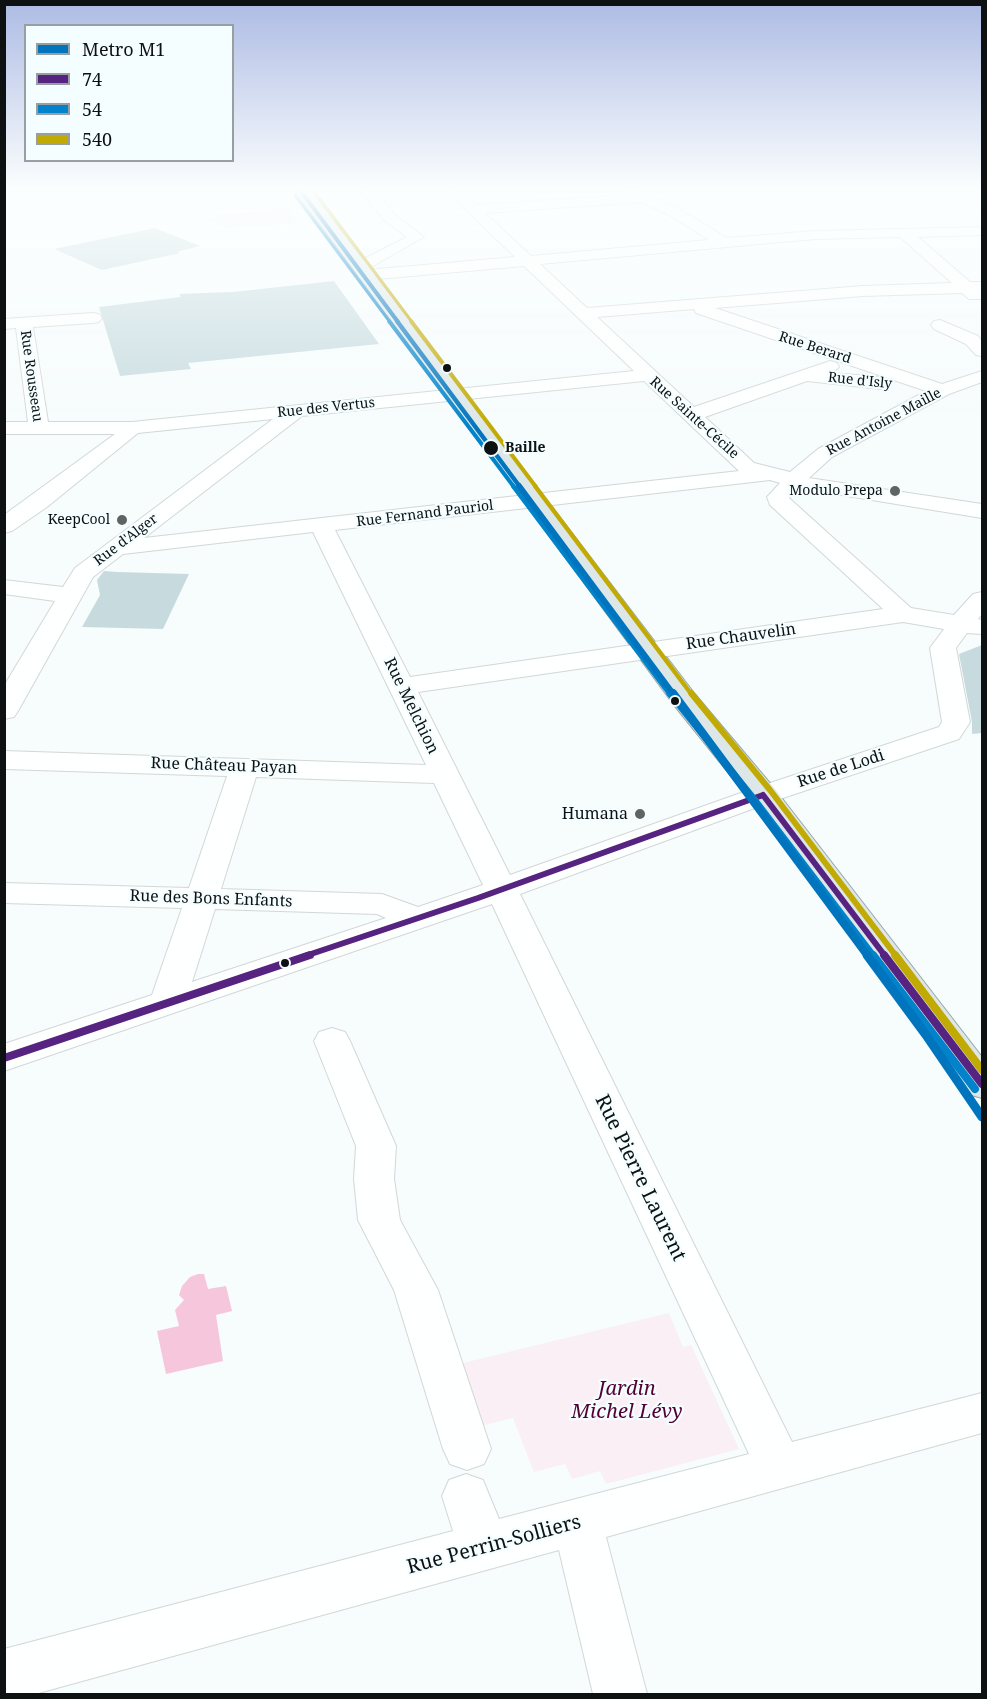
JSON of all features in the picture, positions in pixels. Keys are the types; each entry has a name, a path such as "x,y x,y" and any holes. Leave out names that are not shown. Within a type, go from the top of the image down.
{"main road":[{"path":"369,269 456,395 535,502 684,699 763,795 982,1084"}],"street":[{"name":"Rue Sainte-Cécile","path":"537,269 747,467 803,483 982,511"},
{"path":"952,269 975,287 982,302"},
{"path":"582,313 863,291 975,287"},
{"name":"Rue Berard","path":"689,305 942,390"},
{"path":"4,324 93,318"},
{"name":"Rue Rousseau","path":"24,323 39,428"},
{"path":"940,325 972,340 982,351"},
{"path":"690,415 810,375 850,359"},
{"name":"Rue des Vertus","path":"4,428 132,428 647,375"},
{"name":"Rue d'Isly","path":"810,375 982,395"},
{"name":"Rue Antoine Maille","path":"794,480 825,453 942,390 982,376"},
{"name":"Rue d'Alger","path":"4,711 82,573 296,411"},
{"path":"4,526 31,508 125,436 132,428"},
{"name":"Rue Fernand Pauriol","path":"114,548 535,502 772,473"},
{"path":"794,480 778,497 778,500 903,614 971,626 982,599"},
{"path":"4,506 31,508"},
{"name":"Rue Melchion","path":"321,525 402,686 499,889"},
{"path":"4,587 70,595"},
{"name":"Rue Chauvelin","path":"402,686 903,614"},
{"name":"Rue de Lodi","path":"4,1058 969,725 943,648 971,626"},
{"name":"Rue Château Payan","path":"4,760 444,774"},
{"path":"168,1001 245,766"},
{"name":"Rue Pierre Laurent","path":"499,889 780,1467"},
{"name":"Rue des Bons Enfants","path":"4,892 382,904 415,918"},
{"path":"332,1041 376,1146 374,1179 379,1220 416,1290 467,1473 484,1548"},
{"name":"Rue Perrin-Solliers","path":"4,1676 982,1413"},
{"path":"578,1522 620,1695"}],"green space":[{"name":"Jardin Michel Lévy","path":"669,1313 683,1347 691,1345 739,1449 606,1484 600,1471 572,1479 565,1464 534,1472 513,1418 480,1426 459,1364"}],"shaded area":[{"path":"204,1274 208,1289 226,1286 232,1311 216,1315 223,1361 166,1374 157,1331 179,1326 175,1310 184,1300 179,1295 182,1286 190,1277"}],"building":[{"path":"334,281 379,344 188,363 191,369 120,376 99,307 181,297 179,294 233,292"},
{"path":"104,571 189,574 163,629 82,627 100,595 97,580"},
{"path":"982,645 982,733 972,734 972,722 959,654"}],"metro line":[{"name":"M1","path":"359,269 926,1035 982,1117"}],"transit line":[{"name":"54","path":"351,269 677,704 756,801 975,1089"},
{"name":"540","path":"373,269 691,693 770,790 982,1070"},
{"name":"74","path":"763,795 982,1084"},
{"name":"74","path":"4,1058 478,898 763,795"}],"place":[{"name":"Baille","path":"491,448"},
{"name":"Modulo Prepa","path":"895,491"},
{"name":"KeepCool","path":"122,520"},
{"name":"Humana","path":"640,814"}]}
